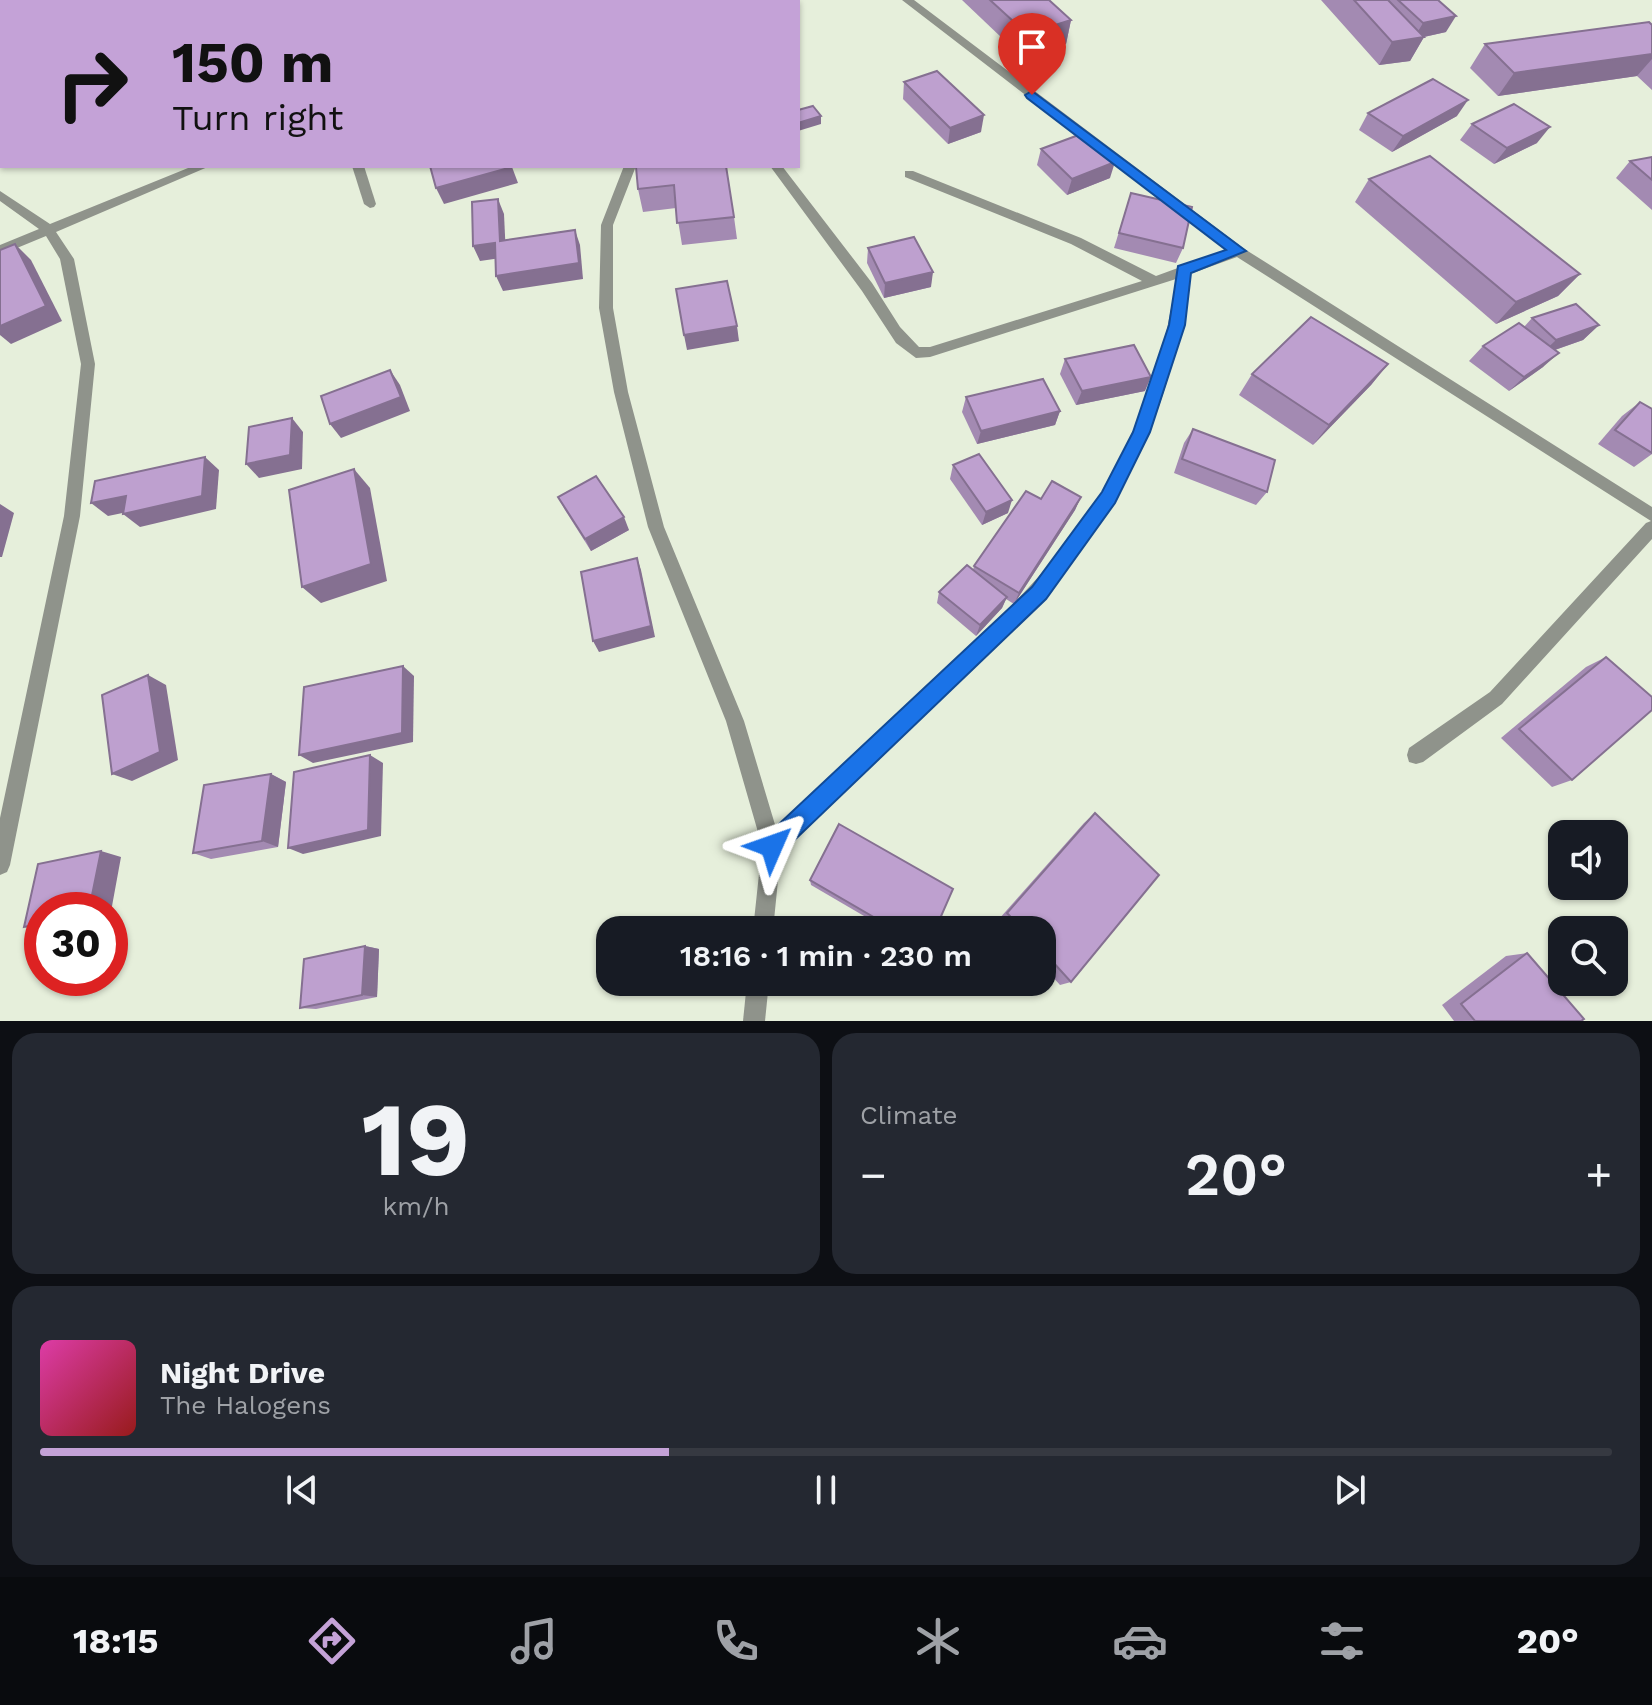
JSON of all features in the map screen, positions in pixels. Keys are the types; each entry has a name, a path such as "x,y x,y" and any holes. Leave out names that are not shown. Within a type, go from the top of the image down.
{"street":[{"path":"907,0 1238,251 1652,515"},
{"path":"0,250 199,168"},
{"path":"359,168 370,204"},
{"path":"629,168 607,225 606,308 621,392 656,527 735,721 772,846 764,916"},
{"path":"777,168 809,215 868,288 901,339 916,353 930,352 1155,282 1238,251"},
{"path":"909,174 1076,241 1155,282"},
{"path":"0,195 48,229 67,259 88,364 72,516 0,865"},
{"path":"772,846 1039,593 1108,498 1142,432 1151,405 1177,325 1184,270"},
{"path":"1416,755 1496,698 1652,528"},
{"path":"754,1021 757,996"}],"building":[{"path":"990,0 1049,0 1071,20 1027,34"},
{"path":"1354,0 1388,0 1424,37 1392,42"},
{"path":"1398,0 1438,0 1456,16 1423,23"},
{"path":"1649,22 1652,25 1652,54 1514,73 1485,44"},
{"path":"937,71 984,115 950,128 904,82"},
{"path":"1433,79 1468,100 1403,136 1368,113"},
{"path":"1514,104 1550,127 1507,148 1472,124"},
{"path":"813,106 821,116 800,122 800,109"},
{"path":"1084,133 1115,162 1072,179 1041,149"},
{"path":"1430,156 1580,274 1516,302 1369,179"},
{"path":"1652,157 1652,180 1630,161"},
{"path":"431,168 508,168 436,188"},
{"path":"636,168 726,168 734,217 677,223 674,185 638,189"},
{"path":"1131,193 1192,207 1183,248 1119,233"},
{"path":"498,199 500,241 575,230 579,263 496,276 495,243 473,246 472,202"},
{"path":"914,237 933,272 885,283 868,248"},
{"path":"15,244 46,306 0,326 0,250"},
{"path":"727,281 737,326 684,335 676,289"},
{"path":"1576,304 1599,325 1556,340 1532,318"},
{"path":"1311,317 1388,364 1329,425 1252,374"},
{"path":"1519,323 1559,353 1524,377 1483,346"},
{"path":"1134,345 1151,377 1082,391 1065,359"},
{"path":"390,370 401,397 330,424 321,396"},
{"path":"1043,379 1060,411 981,431 966,397"},
{"path":"1640,402 1652,409 1652,453 1615,430"},
{"path":"292,418 290,455 246,464 249,427"},
{"path":"1193,429 1275,460 1267,492 1182,459"},
{"path":"979,454 1012,500 986,512 953,465"},
{"path":"205,457 202,496 123,514 126,496 91,503 95,481"},
{"path":"354,469 371,564 302,587 289,490"},
{"path":"596,476 624,517 585,539 558,497"},
{"path":"1052,481 1081,497 1019,593 974,566 1026,491 1041,499"},
{"path":"637,558 651,626 593,641 581,572"},
{"path":"967,565 1007,597 980,625 939,592"},
{"path":"1606,657 1652,697 1652,710 1572,780 1519,729"},
{"path":"403,666 402,733 299,755 304,687"},
{"path":"148,675 160,752 112,774 102,695"},
{"path":"370,755 368,830 288,848 294,772"},
{"path":"271,774 262,841 193,853 204,785"},
{"path":"1095,813 1159,875 1071,982 1056,965 1056,916 1010,916 1007,913"},
{"path":"839,824 953,889 941,916 872,916 810,880"},
{"path":"101,851 93,892 32,892 38,864"},
{"path":"365,946 362,995 300,1008 304,959"},
{"path":"1527,953 1548,977 1548,996 1564,996 1584,1019 1475,1021 1461,1004"}],"route":[{"path":"772,846 1039,593 1108,498 1142,432 1177,325 1184,270 1238,251 1032,95"}]}
